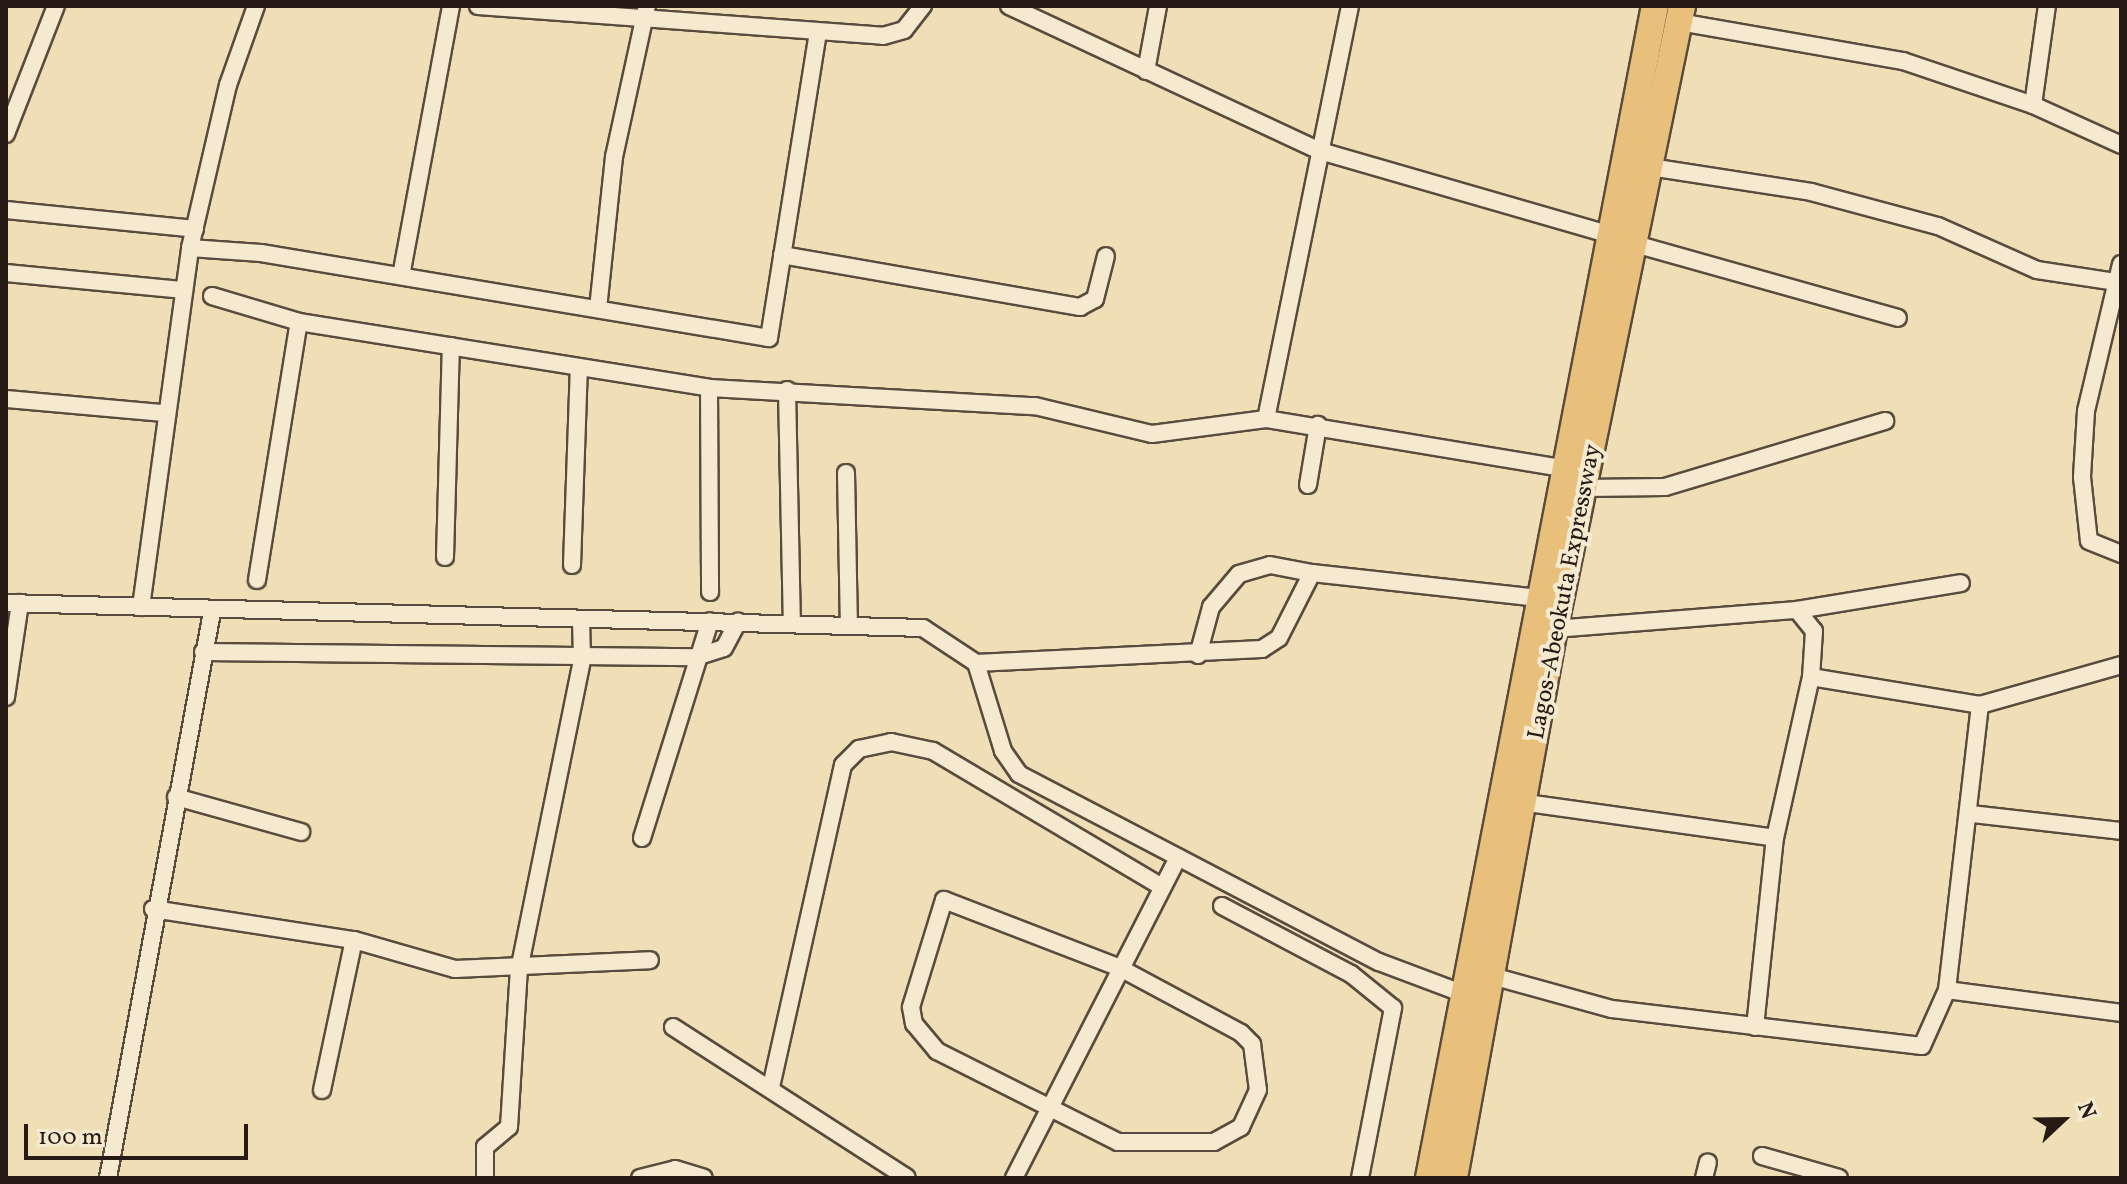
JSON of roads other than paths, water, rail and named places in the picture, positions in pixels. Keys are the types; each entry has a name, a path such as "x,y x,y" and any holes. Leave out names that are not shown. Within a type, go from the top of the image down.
{"highway":[{"name":"Lagos-Abeokuta Expressway","path":"1454,1178 1527,803 1554,629 1585,488 1655,6"},
{"name":"Lagos-Abeokuta Expressway","path":"1429,1178 1562,468 1623,240 1650,167 1680,14"}],"street":[{"path":"6,134 56,6"},
{"path":"141,607 164,413 190,248 228,85 256,6"},
{"path":"401,276 451,6"},
{"path":"478,6 646,12 818,32 895,35 923,6"},
{"path":"1009,6 1320,151 1898,318"},
{"path":"1146,71 1158,6"},
{"path":"1266,419 1350,6"},
{"path":"2033,105 2047,6"},
{"path":"598,309 614,157 646,12"},
{"path":"1680,14 1892,58 2033,105 2121,145"},
{"path":"190,248 401,276 769,338 818,32"},
{"path":"1650,167 1811,192 1938,226 2037,270 2115,282"},
{"path":"6,210 195,229"},
{"path":"782,255 1080,307 1095,299 1106,256"},
{"path":"2121,264 2086,411 2083,526 2101,550 2121,554"},
{"path":"6,273 184,290"},
{"path":"212,296 299,322 709,388 1035,406 1152,434 1266,419 1318,425 1562,468"},
{"path":"257,580 299,322"},
{"path":"445,557 451,346"},
{"path":"572,565 579,368"},
{"path":"709,388 710,592"},
{"path":"787,390 792,624"},
{"path":"6,399 164,413"},
{"path":"1585,488 1665,487 1885,421"},
{"path":"1308,485 1318,425"},
{"path":"846,473 849,626"},
{"path":"1198,655 1211,607 1239,574 1270,565 1312,573 1537,598"},
{"path":"6,697 13,603 212,612 923,628 976,663 1198,655 1262,649 1279,638 1312,573"},
{"path":"1554,629 1797,610 1961,583"},
{"path":"1755,1027 1775,838 1811,677 1814,631 1797,610"},
{"path":"108,1178 153,909 212,612"},
{"path":"485,1178 485,1147 509,1127 519,970 582,660 581,619"},
{"path":"642,838 696,657 710,621"},
{"path":"203,652 582,660 696,657 724,648 738,622"},
{"path":"976,663 1009,766 1094,818 1178,857 1379,962 1464,994"},
{"path":"1811,677 1980,705 2121,665"},
{"path":"1492,976 1612,1009 1922,1046 1947,990 1972,814 1980,705"},
{"path":"771,1087 843,765 859,749 891,742 933,751 1162,887"},
{"path":"176,797 301,832"},
{"path":"1527,803 1775,838"},
{"path":"1972,814 2121,831"},
{"path":"1014,1178 1052,1112 1120,968 1178,857"},
{"path":"944,900 1120,968 1252,1044 1258,1090 1241,1127 1214,1142 1152,1146 1098,1136 1052,1112 937,1051 914,1024 912,987 944,900"},
{"path":"1222,906 1351,974 1393,1008 1360,1178"},
{"path":"153,909 354,940 455,969 519,970 650,960"},
{"path":"322,1090 354,940"},
{"path":"1947,990 2121,1013"},
{"path":"673,1027 771,1087 907,1178"},
{"path":"1762,1156 1839,1178"},
{"path":"640,1178 675,1169 704,1178"}]}
